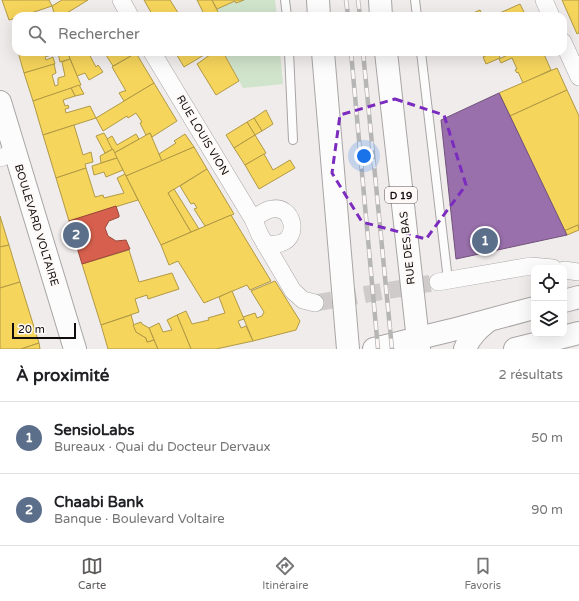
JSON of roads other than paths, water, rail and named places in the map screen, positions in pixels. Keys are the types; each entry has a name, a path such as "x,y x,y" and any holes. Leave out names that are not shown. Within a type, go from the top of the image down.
{"main road":[{"path":"318,0 319,12"},
{"path":"380,0 382,12"},
{"path":"323,56 348,349"},
{"name":"RUE DES BAS","path":"386,56 418,344"},
{"name":"BOULEVARD VOLTAIRE","path":"0,102 8,155 75,349"},
{"path":"567,300 579,297"},
{"path":"374,349 418,344 452,330 531,309"},
{"path":"465,349 476,330 489,320"},
{"path":"515,349 579,333"}],"street":[{"path":"121,0 128,12"},
{"path":"544,0 549,12"},
{"path":"567,51 579,77"},
{"name":"RUE LOUIS VION","path":"154,56 253,219 265,244 297,296 305,302 315,303"},
{"path":"253,219 265,211 276,208 283,210 291,217 293,224 291,234 282,243 265,244"},
{"path":"443,281 531,266"},
{"path":"567,270 579,272"}],"lane":[{"path":"285,0 286,12"},
{"path":"415,0 416,12"},
{"path":"289,56 293,140"},
{"path":"421,56 443,281"}],"tunnel":[{"path":"315,303 438,282"}],"railway":[{"path":"346,0 348,12"},
{"path":"358,0 360,12"},
{"path":"351,56 378,349"},
{"path":"363,56 392,349"}],"place":[{"name":"Chaabi Bank","path":"76,235"},
{"name":"SensioLabs","path":"485,241"}]}
